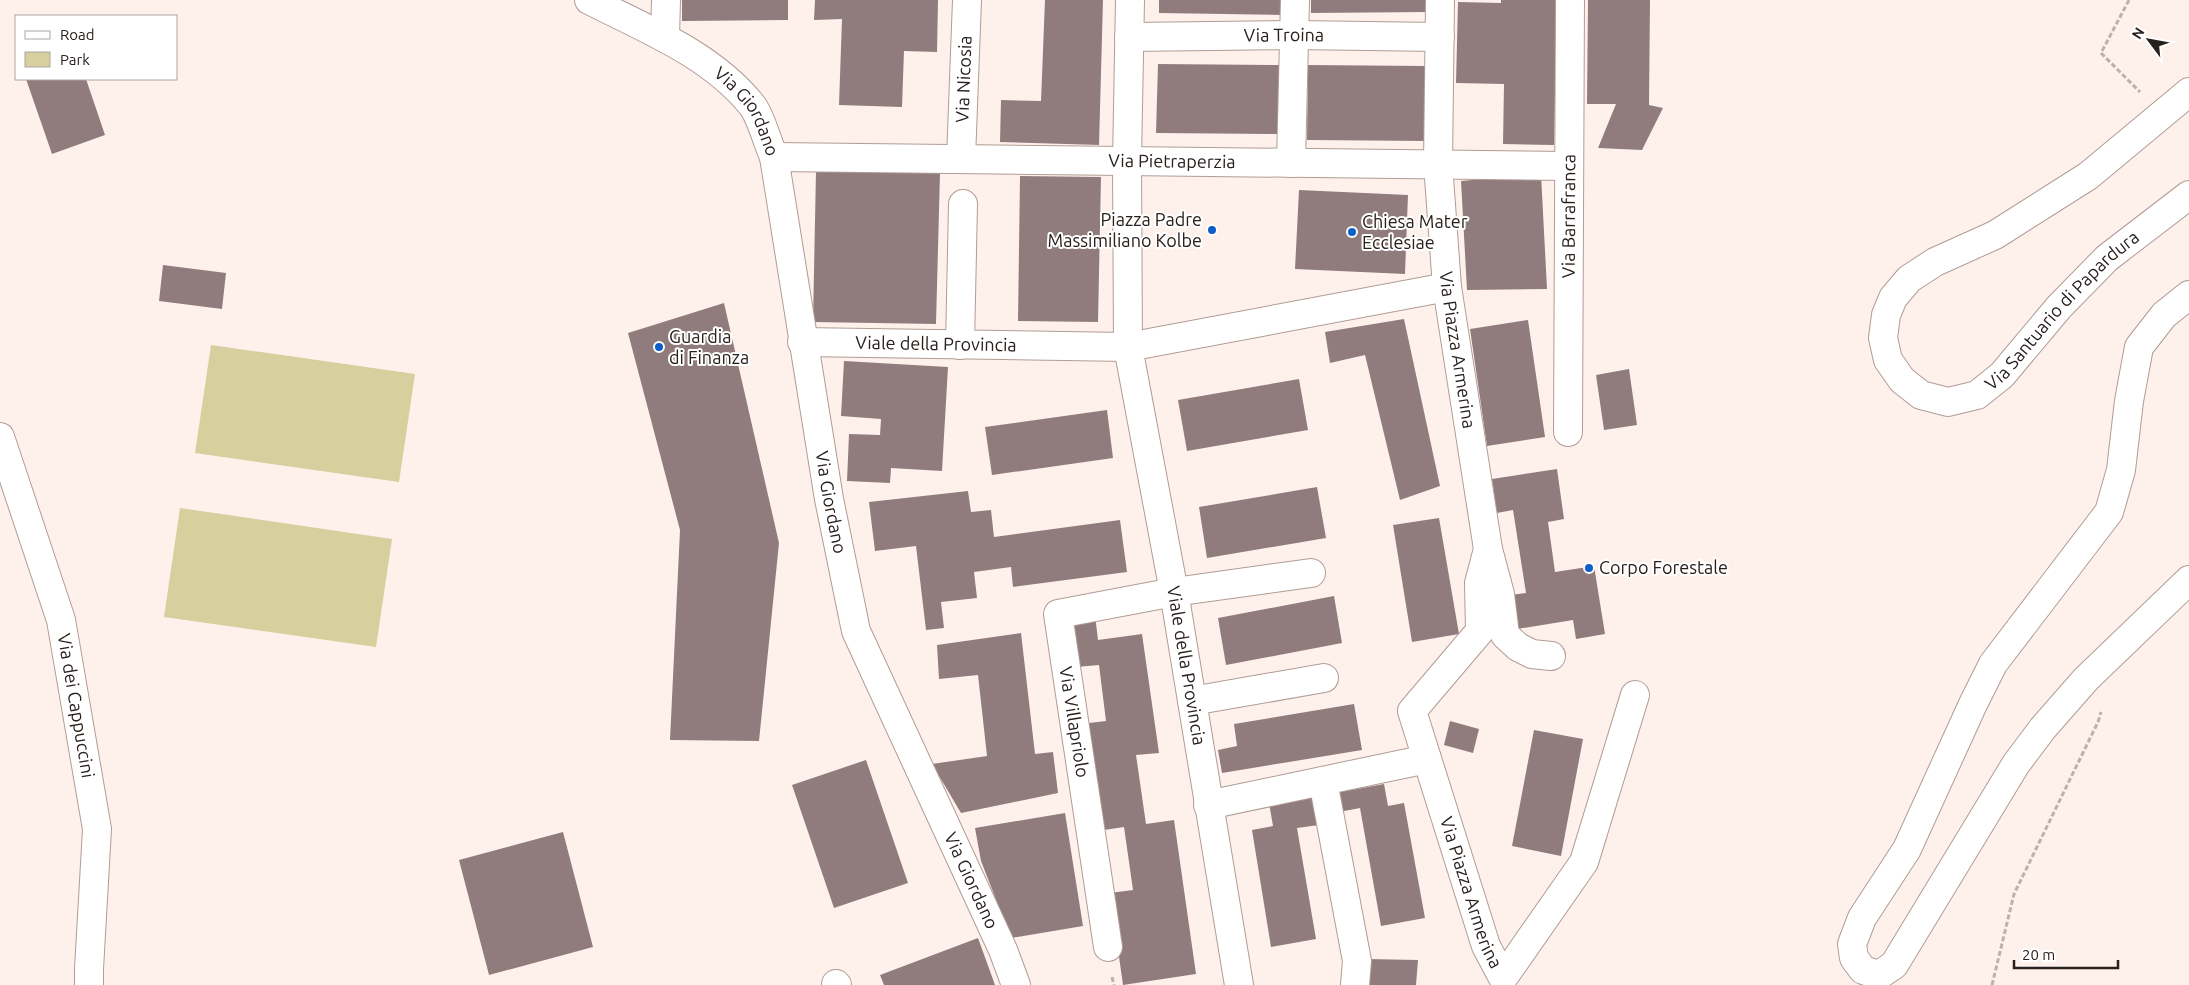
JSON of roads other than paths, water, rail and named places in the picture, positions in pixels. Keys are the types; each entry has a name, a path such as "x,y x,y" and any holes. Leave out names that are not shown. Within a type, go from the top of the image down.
{"street":[{"name":"Via Giordano","path":"589,0 665,38 708,63 753,106 774,157 802,342 829,499 856,631 1003,950 1016,985"},
{"path":"665,38 666,0"},
{"name":"Via Nicosia","path":"961,159 967,0"},
{"name":"Viale della Provincia","path":"1130,0 1127,161 1128,347 1174,592 1239,985"},
{"path":"1291,163 1295,0"},
{"name":"Via Piazza Armerina","path":"1440,0 1438,164 1447,287 1488,549 1500,594 1505,635 1518,647 1532,654 1551,656"},
{"name":"Via Barrafranca","path":"1568,432 1570,0"},
{"name":"Via Troina","path":"1129,38 1295,35 1440,37"},
{"name":"Via Santuario di Papardura","path":"2189,92 2088,176 2042,207 1995,235 1935,262 1909,279 1893,298 1886,316 1883,338 1888,360 1902,380 1921,395 1948,402 1977,395 2002,375 2059,307 2107,258 2189,195"},
{"name":"Via Pietraperzia","path":"774,157 1568,166"},
{"path":"960,344 963,204"},
{"name":"Viale della Provincia","path":"802,342 1128,347 1447,287"},
{"path":"2189,295 2164,315 2139,347 2129,401 2121,470 2109,512 1993,664 1908,849 1862,918 1852,944 1854,958 1862,970 1879,975 1894,965 2016,764 2043,728 2086,679 2189,580"},
{"name":"Via dei Cappuccini","path":"0,437 61,620 97,829 88,969 90,985"},
{"name":"Via Piazza Armerina","path":"1488,549 1479,583 1480,632 1412,711 1486,946 1503,978 1584,862 1634,694"},
{"path":"1174,592 1311,573"},
{"name":"Via Villapriolo","path":"1108,947 1058,614 1174,592"},
{"path":"1192,701 1324,678"},
{"path":"1208,805 1427,759"},
{"path":"1323,781 1357,961 1355,985"}],"place":[{"name":"Piazza Padre Massimiliano Kolbe","path":"1212,230"},
{"name":"Chiesa Mater Ecclesiae","path":"1352,232"},
{"name":"Guardia di Finanza","path":"659,347"},
{"name":"Corpo Forestale","path":"1589,568"}]}
